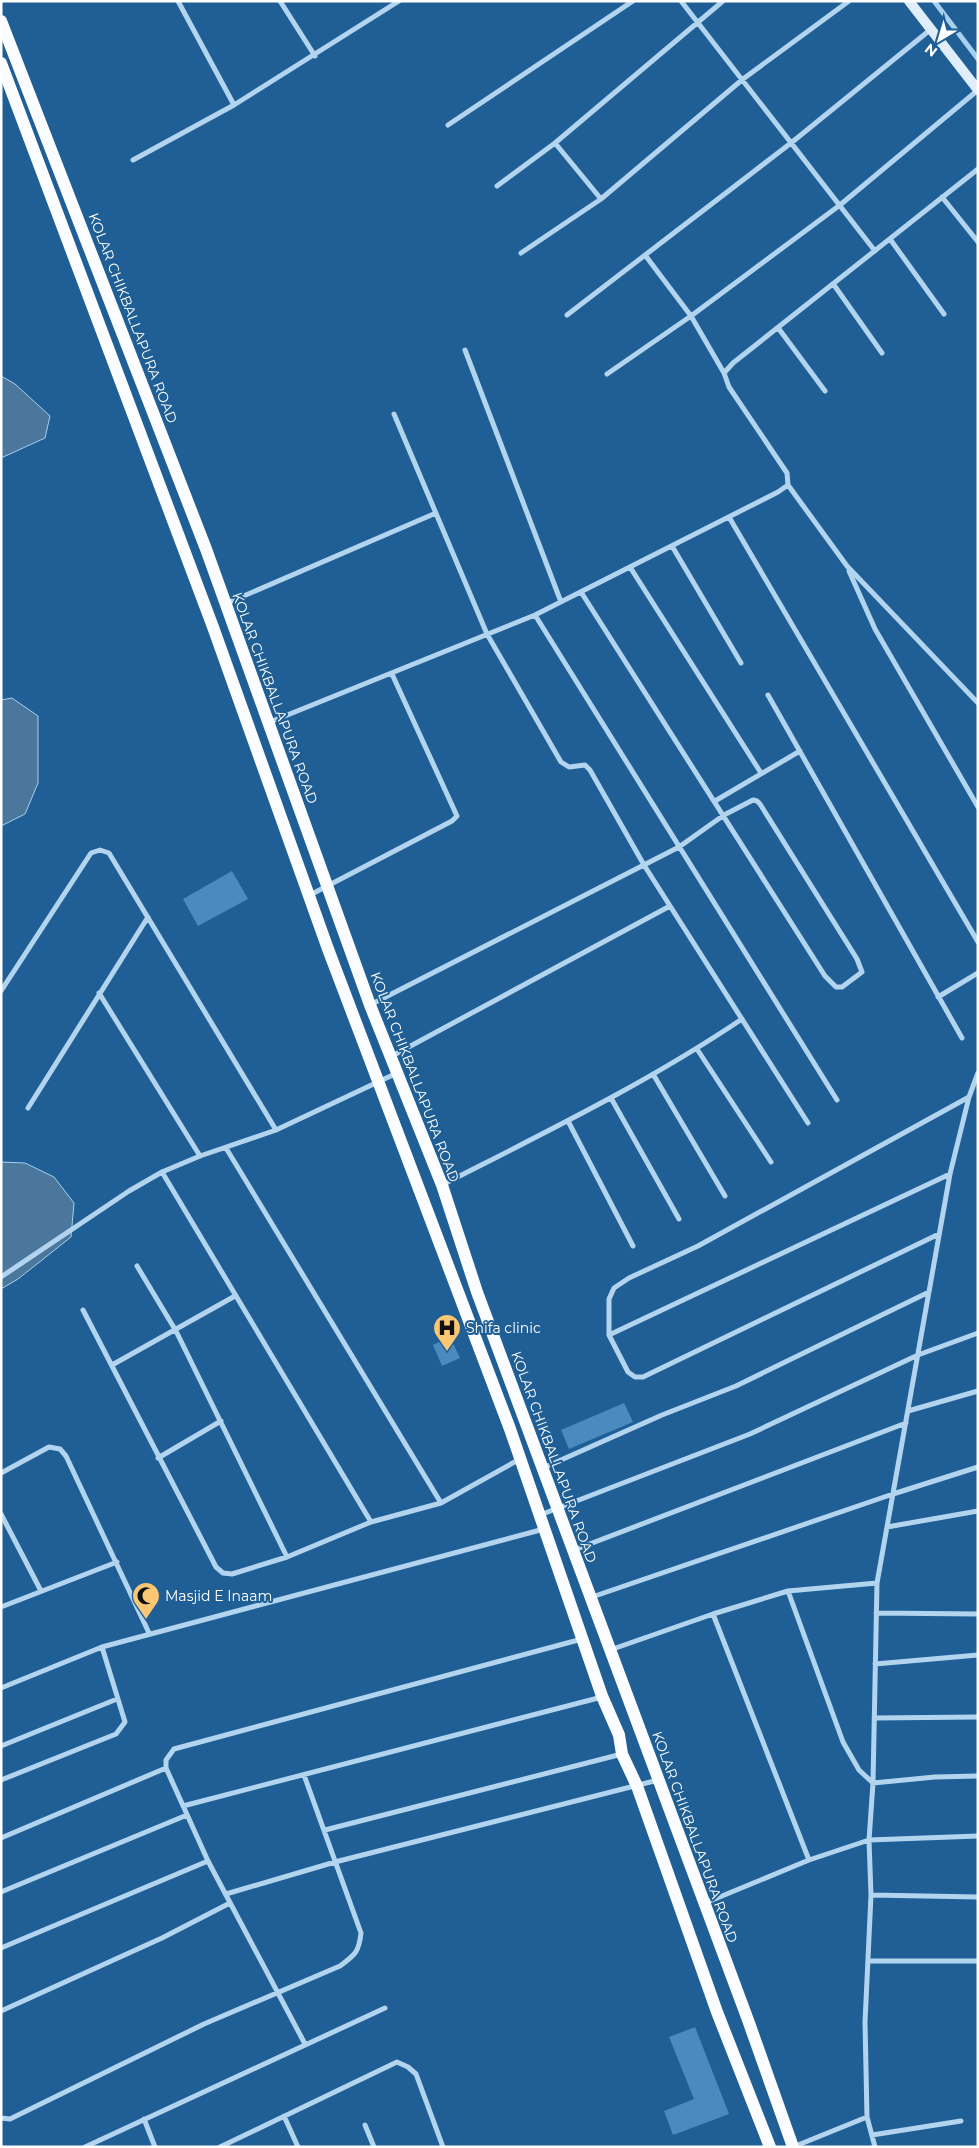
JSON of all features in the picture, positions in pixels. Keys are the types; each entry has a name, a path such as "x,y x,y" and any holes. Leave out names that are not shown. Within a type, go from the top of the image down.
{"main road":[{"name":"KOLAR CHIKBALLAPURA ROAD","path":"1,21 89,243 269,723 370,1005 442,1185 477,1292 793,2147"},
{"path":"1,64 213,627 309,895 520,1459 602,1696 619,1735 622,1754 636,1786 717,2012 770,2147"}],"street":[{"path":"178,1 234,105"},
{"path":"280,1 315,56"},
{"path":"133,160 234,105 315,56 399,1"},
{"path":"448,125 633,1"},
{"path":"681,1 875,252"},
{"path":"497,186 555,143 723,1"},
{"path":"521,253 601,199 743,79 849,1"},
{"path":"607,374 691,316 840,205 978,90 909,1"},
{"path":"566,316 791,143 930,30"},
{"path":"555,143 601,199"},
{"path":"724,373 978,169"},
{"path":"942,197 978,242"},
{"path":"890,239 944,314"},
{"path":"645,255 691,316 724,373 728,387 786,473 788,485 847,566 978,703"},
{"path":"834,285 882,353"},
{"path":"779,329 825,391"},
{"path":"464,350 561,602"},
{"path":"394,414 487,634 562,762 569,767 585,765 590,770 644,864 808,1123"},
{"path":"269,723 535,615 778,492 788,485"},
{"path":"225,604 436,513"},
{"path":"729,517 978,942"},
{"path":"672,546 741,663"},
{"path":"847,566 875,629 978,807"},
{"path":"630,567 761,773"},
{"path":"370,1005 679,846 724,815 753,800 757,800 857,959 862,972 842,987 836,987 828,980 724,815 582,592"},
{"path":"535,615 837,1100"},
{"path":"309,895 452,821 457,816 392,674"},
{"path":"768,695 962,1038"},
{"path":"715,801 800,751"},
{"path":"1,991 91,854 100,850 109,853 276,1130"},
{"path":"392,1056 670,906"},
{"path":"28,1108 148,917"},
{"path":"938,997 978,973"},
{"path":"99,993 200,1156"},
{"path":"442,1185 610,1098 697,1049 742,1018"},
{"path":"697,1049 771,1162"},
{"path":"1,1277 128,1191 162,1172 200,1156 276,1130 398,1072"},
{"path":"875,2147 867,2117 865,2022 871,1895 869,1840 873,1783 877,1583 950,1174 969,1097 978,1073"},
{"path":"653,1074 725,1196"},
{"path":"939,1234 643,1377 635,1377 628,1372 609,1335 610,1294 622,1283 698,1246 969,1097"},
{"path":"610,1098 679,1219"},
{"path":"568,1121 633,1246"},
{"path":"226,1148 441,1503"},
{"path":"162,1172 371,1522"},
{"path":"609,1335 950,1174"},
{"path":"138,1266 176,1331 287,1557"},
{"path":"543,1469 662,1414 736,1386 929,1292"},
{"path":"112,1365 176,1331 235,1296"},
{"path":"83,1310 158,1458 216,1567 223,1574 232,1574 287,1557 371,1522 441,1503 520,1459"},
{"path":"540,1515 750,1434 918,1354 978,1332"},
{"path":"908,1412 978,1390"},
{"path":"158,1458 221,1421"},
{"path":"573,1550 906,1423"},
{"path":"1,1473 49,1447 60,1449 66,1456 149,1633"},
{"path":"590,1598 893,1494 978,1467"},
{"path":"887,1527 978,1511"},
{"path":"1,1514 41,1591"},
{"path":"1,1688 102,1647 149,1633 544,1529"},
{"path":"1,1606 117,1562"},
{"path":"610,1651 713,1614 788,1592 877,1583"},
{"path":"788,1592 843,1742 859,1770 873,1783 935,1776 978,1776"},
{"path":"876,1613 978,1614"},
{"path":"713,1614 809,1860"},
{"path":"305,2044 208,1861 166,1768 166,1760 174,1748 583,1639"},
{"path":"1,1780 116,1734 125,1722 102,1647"},
{"path":"875,1664 978,1655"},
{"path":"183,1806 602,1696"},
{"path":"1,1746 117,1698"},
{"path":"874,1718 978,1717"},
{"path":"325,1830 622,1754"},
{"path":"1,1838 166,1768"},
{"path":"1,2118 10,2119 204,2024 340,1966 359,1948 361,1933 304,1775"},
{"path":"226,1894 335,1862 658,1780"},
{"path":"1,1892 187,1815"},
{"path":"704,1903 809,1860 869,1840 978,1836"},
{"path":"1,1948 208,1861"},
{"path":"871,1895 978,1897"},
{"path":"1,2012 162,1938 230,1903"},
{"path":"868,1961 978,1961"},
{"path":"85,2147 384,2008"},
{"path":"224,2146 397,2062 408,2066 416,2074 443,2147"},
{"path":"284,2116 298,2147"},
{"path":"793,2147 867,2117"},
{"path":"144,2119 155,2147"},
{"path":"872,2135 961,2121"},
{"path":"365,2125 374,2147"}],"water":[{"path":"1,376 15,384 50,416 45,438 1,458"},
{"path":"12,698 38,716 38,783 25,814 1,826 1,700"},
{"path":"1,1162 25,1163 54,1177 74,1203 71,1237 18,1279 1,1289"}],"building":[{"path":"232,871 248,899 198,926 183,899"},
{"path":"450,1337 460,1358 442,1366 433,1345"},
{"path":"624,1403 633,1422 569,1449 561,1430"},
{"path":"695,2027 729,2114 673,2135 664,2111 694,2099 669,2037"}],"waterway":[{"path":"934,1 978,59"}],"place":[{"name":"Shifa clinic","path":"447,1352"},
{"name":"Masjid E Inaam","path":"146,1620"}]}
